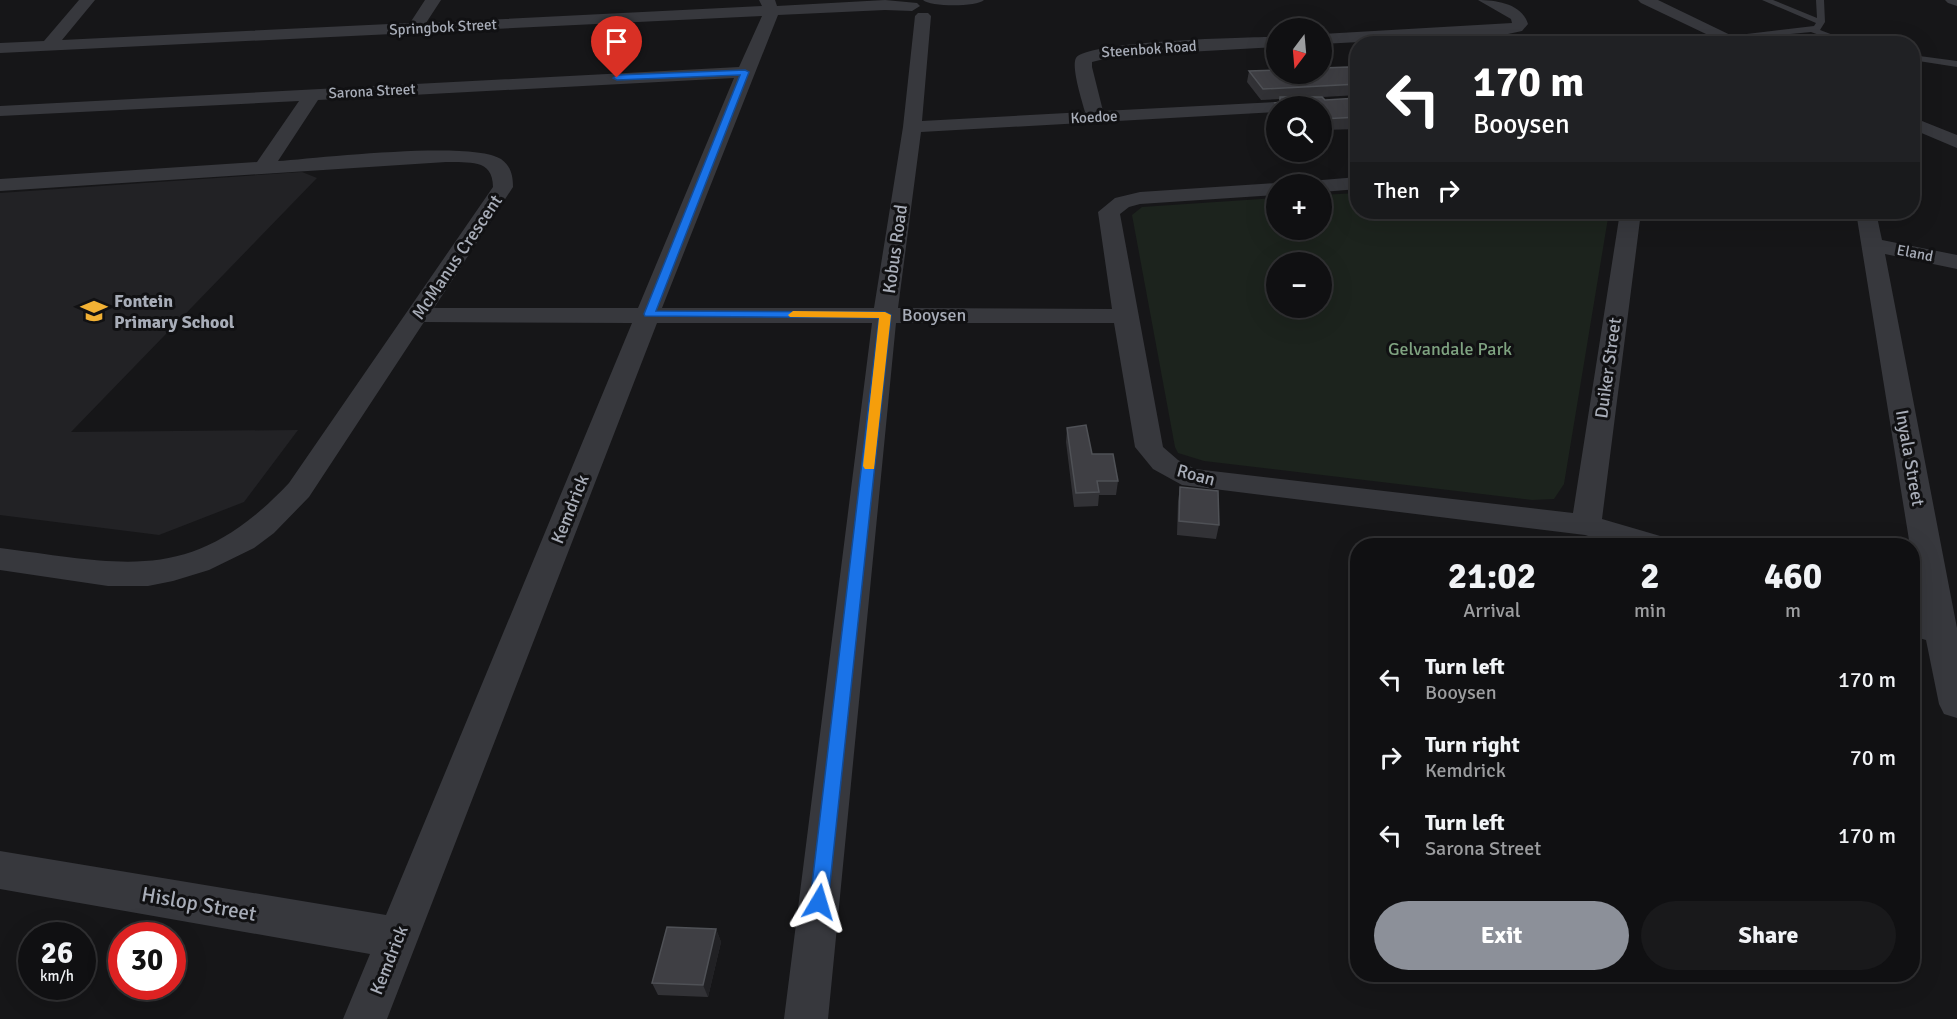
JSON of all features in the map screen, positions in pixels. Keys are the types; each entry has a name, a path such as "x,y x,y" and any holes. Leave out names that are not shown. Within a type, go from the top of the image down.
{"street":[{"path":"48,46 87,0"},
{"path":"415,28 433,0"},
{"path":"958,1 976,0"},
{"path":"1378,36 1508,29 1519,26 1518,18 1486,0"},
{"path":"1646,0 1725,36"},
{"name":"Springbok Street","path":"0,48 415,28 770,6 922,5 958,1"},
{"name":"Kobus Road","path":"806,1019 885,315 912,128 922,5"},
{"name":"Kemdrick","path":"365,1019 649,314 770,6"},
{"path":"1332,38 1350,37"},
{"name":"Steenbok Road","path":"1095,117 1083,67 1084,58 1090,54 1117,50 1266,43"},
{"path":"0,63 27,47"},
{"name":"Sarona Street","path":"0,111 745,72"},
{"path":"263,168 313,94"},
{"name":"Koedoe","path":"912,128 1266,107"},
{"path":"1920,126 1957,142"},
{"name":"McManus Crescent","path":"0,184 446,156 485,159 498,165 505,177 503,187 419,315 299,490 281,512 236,544 200,561 176,569 123,574 0,559"},
{"path":"1332,185 1350,184"},
{"name":"Roan","path":"1266,190 1140,198 1122,202 1109,212 1149,447 1165,465 1178,473 1215,482 1586,525 1629,538"},
{"name":"Duiker Street","path":"1586,525 1630,219"},
{"name":"Inyala Street","path":"1868,219 1874,245 1914,538"},
{"name":"Eland","path":"1874,245 1957,261"},
{"name":"Booysen","path":"419,315 1125,316"},
{"name":"Inyala Street","path":"1920,578 1927,627 1957,704"},
{"name":"Hislop Street","path":"0,870 397,938"}],"lane":[{"path":"1766,0 1821,22"},
{"path":"1767,36 1817,28 1821,22 1820,0"},
{"path":"1810,29 1830,36"},
{"path":"1920,58 1957,64"}],"shaded area":[{"name":"Fontein Primary School","path":"302,172 317,178 71,432 298,430 244,502 159,535 0,515 0,193"}],"green space":[{"name":"Gelvandale Park","path":"1350,193 1350,219 1608,219 1564,484 1554,499 1532,500 1204,461 1178,453 1175,447 1132,215 1142,207 1266,199 1266,240 1332,240 1332,194"}],"building":[{"path":"1348,67 1350,84 1263,89 1249,71 1266,70 1266,84 1332,84 1332,68"},
{"path":"1350,98 1350,117 1332,118 1332,100"},
{"path":"1086,425 1092,454 1113,454 1118,481 1097,481 1099,492 1076,493 1067,428"},
{"path":"1180,487 1218,491 1219,525 1179,521"},
{"path":"667,927 716,929 703,985 652,983"}],"slow traffic":[{"path":"793,315 885,315 869,466"}],"place":[{"name":"Fontein Primary School","path":"94,311"}],"route":[{"path":"617,78 745,72 649,314 885,315 819,902"}]}
